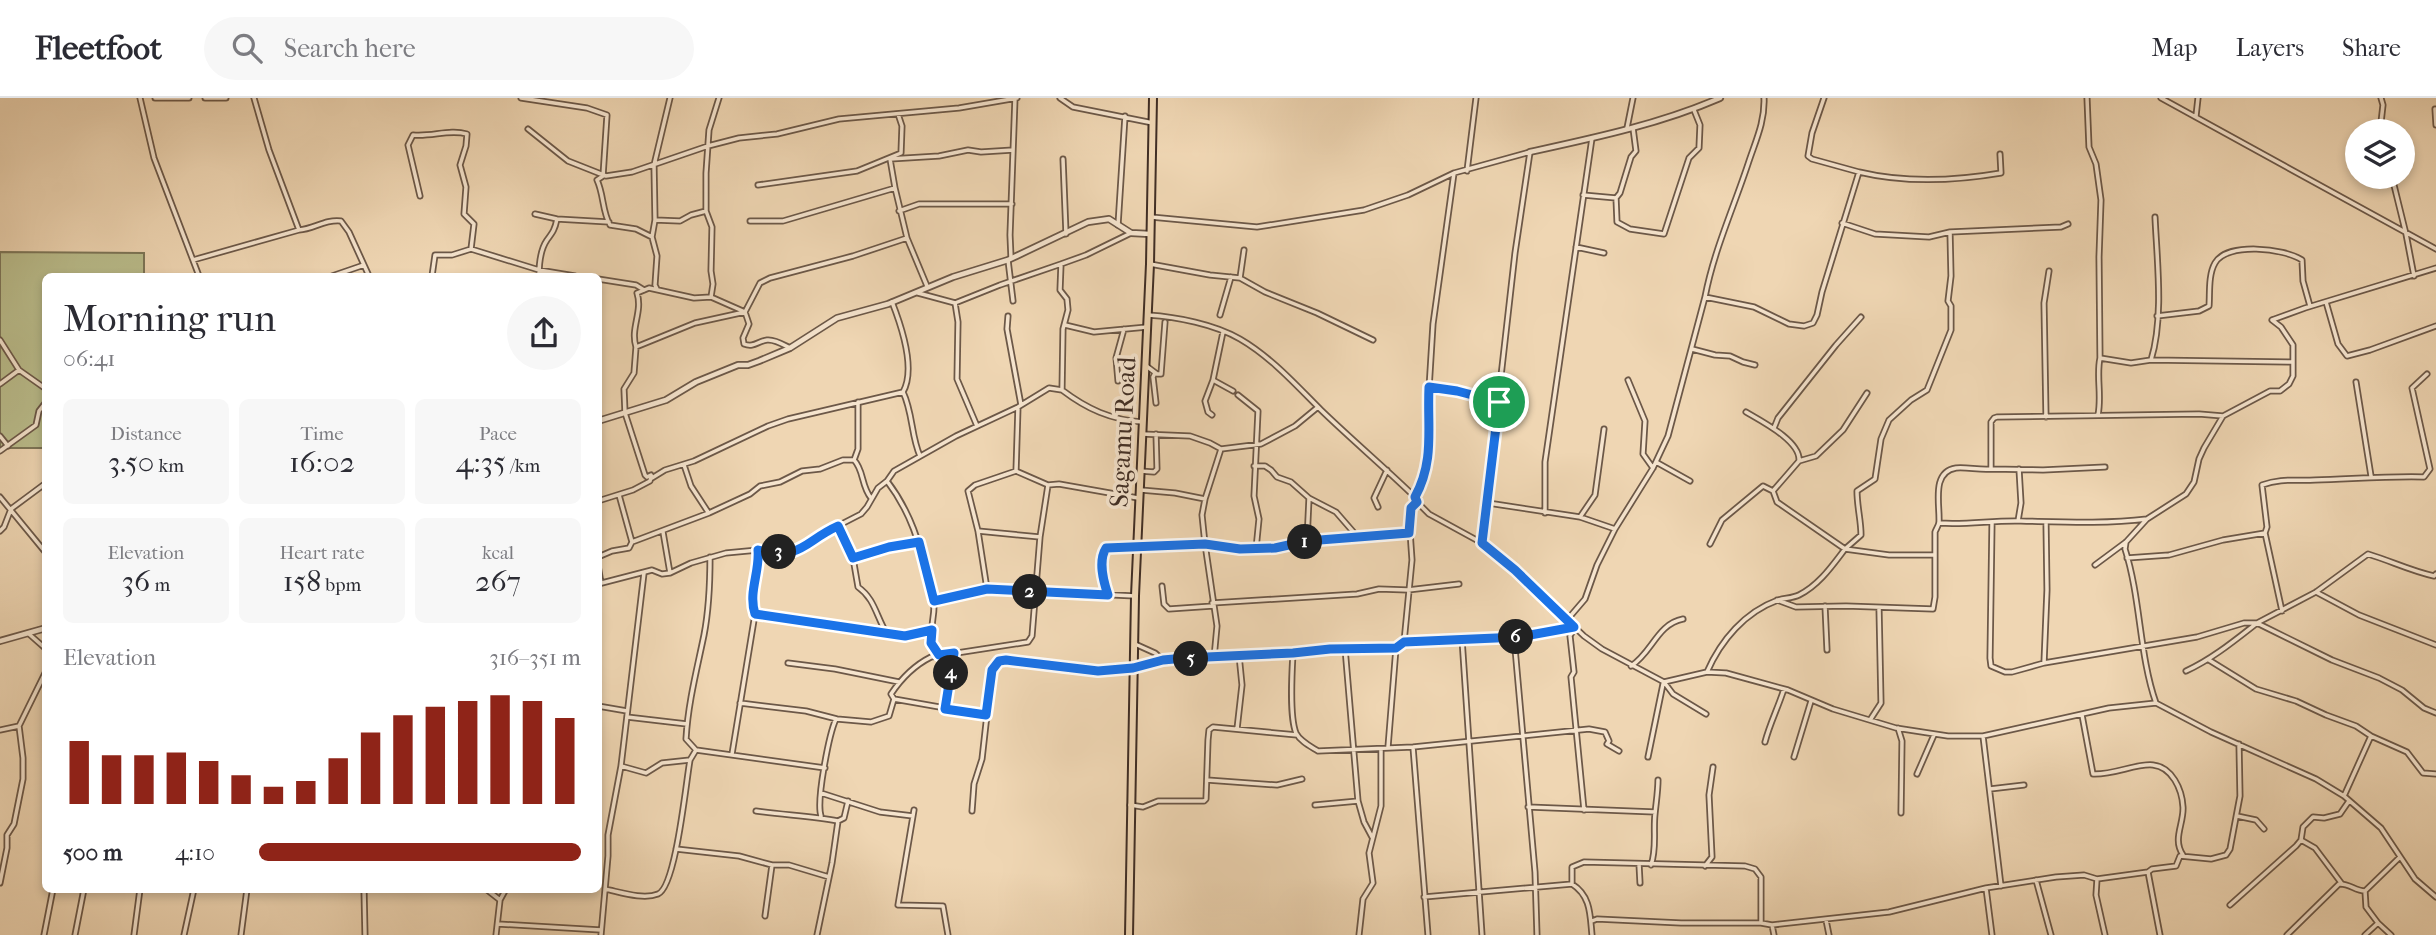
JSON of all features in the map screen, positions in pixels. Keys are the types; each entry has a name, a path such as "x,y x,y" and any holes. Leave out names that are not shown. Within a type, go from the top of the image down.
{"highway":[{"name":"Sagamu Road","path":"1129,935 1135,596 1150,264 1153,98"}],"street":[{"path":"140,98 154,158 198,273"},
{"path":"155,98 189,98"},
{"path":"205,98 226,98"},
{"path":"254,98 269,150 299,230"},
{"path":"521,98 587,108 607,115 603,176"},
{"path":"657,289 657,256 652,237 655,220 654,165 670,98"},
{"path":"711,297 712,227 706,211 708,146 709,130 719,98"},
{"path":"652,237 636,229 617,227 609,222 597,180 603,176 632,172 739,138 777,134 839,119 1016,98 1010,235 1013,301"},
{"path":"1060,98 1073,107 1153,123"},
{"path":"1467,171 1476,98"},
{"path":"1633,98 1630,127 1636,151 1631,157 1616,198 1617,222 1630,229 1664,234 1689,158 1699,148 1700,125 1694,110"},
{"path":"1150,216 1257,227 1364,210 1408,195 1454,173 1694,110 1720,98"},
{"path":"1567,620 1585,598 1597,565 1615,529 1656,462 1668,436 1706,297 1712,261 1732,213 1763,119 1764,98"},
{"path":"1824,98 1812,133 1808,156 1812,159 1858,172 1904,180 1978,177 2001,173 2000,154"},
{"path":"2087,98 2089,147 2096,164 2101,200 2098,415"},
{"path":"2161,98 2436,249"},
{"path":"2196,116 2198,98"},
{"path":"2381,98 2382,119"},
{"path":"2435,109 2436,125"},
{"path":"758,185 857,171 890,159 901,153 902,126 898,114"},
{"path":"1118,225 1125,116"},
{"path":"528,129 568,161 603,176"},
{"path":"420,196 408,145 413,135 429,136 458,131 467,134 460,165 466,187 464,214 474,224 471,249"},
{"path":"1545,513 1545,462 1591,138"},
{"path":"890,159 939,156 968,150 1013,150"},
{"path":"1482,543 1515,253 1530,152"},
{"path":"890,159 899,211 917,268 927,286"},
{"path":"1063,159 1066,235"},
{"path":"1706,297 1754,307 1789,324 1804,326 1813,323 1858,172"},
{"path":"1404,642 1412,560 1409,533 1411,508 1425,479 1430,452 1427,421 1440,258 1454,173"},
{"path":"750,221 783,221 895,188"},
{"path":"2395,189 2414,276"},
{"path":"1583,195 1616,198"},
{"path":"899,211 919,204 1012,204"},
{"path":"655,220 680,221 706,211"},
{"path":"535,215 609,222"},
{"path":"2151,360 2157,316 2155,217"},
{"path":"193,260 299,230 314,229 329,219 341,220 367,273"},
{"path":"539,270 541,255 546,241 554,234 557,219"},
{"path":"602,420 666,400 696,382 790,348 837,318 892,302 918,293 927,286 1010,259 1066,235 1088,222 1109,219 1131,233 1150,234"},
{"path":"1842,223 1875,234 1928,237 1950,232 2061,227 2068,224"},
{"path":"1707,672 1724,642 1738,626 1777,600 1798,596 1821,579 1845,549 1861,536 1857,491 1875,479 1881,439 1889,419 1927,390 1951,330 1951,306 1948,301 1951,276 1950,232"},
{"path":"918,293 955,303 1086,255 1131,233"},
{"path":"790,348 772,340 752,346 744,344 743,338 749,324 745,312 760,283 782,274 853,256 907,238"},
{"path":"1576,247 1604,253"},
{"path":"432,273 435,255 452,255 471,249 557,273"},
{"path":"1240,278 1244,250"},
{"path":"2157,316 2199,311 2209,306 2211,275 2215,262 2227,253 2249,250 2285,252 2302,260 2302,281 2310,306"},
{"path":"1061,264 1060,290 1067,299 1068,310 1063,329 1062,390"},
{"path":"1150,264 1240,278 1265,292 1373,340"},
{"path":"340,273 363,265"},
{"path":"1992,469 1991,422 1994,418 2199,414 2223,416 2270,391 2280,391 2289,384 2293,376 2293,345 2281,327 2272,320 2436,268"},
{"path":"2046,417 2044,303 2049,271"},
{"path":"1220,315 1231,277"},
{"path":"602,280 636,285 646,291"},
{"path":"652,475 645,475 625,413 624,390 635,373 636,347 633,337 639,310 637,293 649,288 694,299 711,297 745,312"},
{"path":"892,302 905,342 907,379 903,392 909,404 915,445 920,456"},
{"path":"2326,302 2338,344 2347,356 2436,326"},
{"path":"955,303 958,322 957,379 977,426"},
{"path":"636,347 695,323 745,312"},
{"path":"1147,315 1165,316 1240,339 1271,362 1387,470 1429,514 1482,543 1602,649 1664,682 1673,694 1706,714"},
{"path":"1008,316 1007,329 1020,406 1016,471"},
{"path":"1774,428 1836,345 1861,317"},
{"path":"1145,365 1161,374 1165,322"},
{"path":"1065,325 1094,332 1147,327"},
{"path":"1118,382 1116,358 1124,329"},
{"path":"1212,415 1208,412 1205,401 1213,380 1223,332"},
{"path":"0,340 19,370 42,385"},
{"path":"1692,349 1730,356 1755,365"},
{"path":"2100,358 2131,363 2151,360 2291,362"},
{"path":"0,384 19,370"},
{"path":"1155,373 1153,377 1156,403"},
{"path":"2282,611 2265,534 2267,527 2262,485 2279,479 2298,481 2371,476 2424,477 2430,469 2412,388 2427,374"},
{"path":"1213,380 1233,391"},
{"path":"1628,380 1646,421 1643,454 1653,467"},
{"path":"2356,382 2371,476"},
{"path":"1429,387 1499,402"},
{"path":"602,583 652,570 662,574 670,573 710,557 736,551 793,553 807,547 821,535 861,513 894,471 999,414 1020,406 1049,388 1062,390 1083,406 1105,416 1143,422"},
{"path":"652,475 652,478 655,478 665,470 684,465 768,426 804,414 903,392"},
{"path":"1799,461 1816,456 1843,430 1867,393"},
{"path":"1238,395 1258,411 1254,496 1259,519 1255,549"},
{"path":"854,460 858,449 858,402"},
{"path":"0,451 36,425 42,407"},
{"path":"1142,434 1199,438 1221,449 1256,444 1266,442 1295,426 1318,407"},
{"path":"1746,412 1774,428 1793,444 1800,455 1799,461 1773,491"},
{"path":"2095,565 2126,542 2147,519 2175,503 2190,489 2199,459 2223,416"},
{"path":"1580,517 1595,495 1604,429"},
{"path":"1140,471 1154,472 1157,469 1156,434"},
{"path":"0,436 8,446"},
{"path":"1247,445 1255,453"},
{"path":"1214,657 1217,626 1202,515 1221,449"},
{"path":"632,542 709,513 766,483 780,482 802,471 820,469 843,460 854,460"},
{"path":"854,460 871,498"},
{"path":"1656,462 1690,481"},
{"path":"684,465 691,486 709,513"},
{"path":"1254,466 1265,466 1277,477 1291,482 1309,498 1336,512 1357,536"},
{"path":"1777,600 1796,607 1933,609 1935,532 1940,523 1940,479 1944,472 1956,468 2043,470 2105,467"},
{"path":"2018,521 2021,503 2019,469"},
{"path":"1378,507 1374,498 1387,470"},
{"path":"987,589 978,531 968,491 975,485 1016,471 1048,485 1139,494 1175,493 1205,499"},
{"path":"602,500 650,481 652,475"},
{"path":"887,481 904,506 919,542 934,601 931,643 939,655"},
{"path":"740,703 806,711 837,719 878,721 889,716 894,699 891,694 899,682 921,663 939,655 1028,642 1032,636 1040,537 1048,485"},
{"path":"0,531 11,509 42,486"},
{"path":"1710,544 1722,520 1763,486 1773,491 1777,502 1845,549 1889,555 1934,555"},
{"path":"602,555 629,548 632,542 618,495"},
{"path":"0,497 42,548"},
{"path":"1307,541 1309,498"},
{"path":"1486,503 1580,517 1615,529"},
{"path":"1940,523 2122,522 2147,519"},
{"path":"1992,523 1992,666 2005,672 2044,663 2145,648 2244,623 2257,623 2332,660 2379,678 2436,713"},
{"path":"2044,663 2046,523"},
{"path":"838,526 853,558 858,587 870,596 877,618 887,634"},
{"path":"978,531 1040,537"},
{"path":"663,532 670,573"},
{"path":"1108,595 1102,577 1104,549 1165,544 1275,548 1307,541 1409,533"},
{"path":"2127,558 2169,555 2223,540 2265,534"},
{"path":"853,558 889,547 919,542"},
{"path":"2126,542 2156,703"},
{"path":"732,754 755,614 751,603 758,550"},
{"path":"2186,671 2209,660 2257,623 2316,593 2368,554 2388,560 2408,571 2434,576 2436,574"},
{"path":"710,557 710,590 686,738 696,750 825,768"},
{"path":"498,924 601,932 608,856 606,849 621,766 644,573"},
{"path":"1162,586 1165,607 1459,584"},
{"path":"934,601 987,589 1135,596"},
{"path":"2316,593 2359,615 2436,645"},
{"path":"1825,606 1827,650"},
{"path":"1870,720 1881,703 1879,608"},
{"path":"755,614 905,636 932,630"},
{"path":"1631,666 1642,657 1669,623 1683,619"},
{"path":"972,811 974,785 982,759 992,670 999,661 1098,671 1133,668 1163,660 1345,648 1396,648 1404,642 1514,637 1574,627"},
{"path":"1574,627 1570,636 1574,672 1571,677 1584,810"},
{"path":"0,641 42,629"},
{"path":"28,633 42,645"},
{"path":"1514,637 1537,935"},
{"path":"1462,639 1482,935"},
{"path":"1135,644 1155,653 1163,660"},
{"path":"1345,648 1358,801 1372,837"},
{"path":"1388,747 1396,648"},
{"path":"945,709 954,653"},
{"path":"1293,653 1293,697 1297,735 1318,751 1413,747 1589,729 1605,732 1608,744 1619,751"},
{"path":"1237,729 1242,685 1239,656"},
{"path":"2209,660 2256,689 2296,701 2356,726 2407,752 2423,773 2436,774"},
{"path":"789,663 899,682"},
{"path":"1664,682 1707,672 1726,673 1784,689 1811,701 1898,729 1934,735 1983,736 2123,705 2156,703 2316,779 2344,796 2381,828 2414,879 2436,897"},
{"path":"0,883 7,835 16,817 23,779 19,726 42,679"},
{"path":"1648,757 1664,682"},
{"path":"1765,742 1771,723 1776,718 1784,689"},
{"path":"894,699 986,715"},
{"path":"1794,757 1811,701"},
{"path":"602,707 627,710"},
{"path":"2082,715 2093,774 2143,765 2165,768 2173,775 2183,809 2178,843 2183,855"},
{"path":"627,717 687,724"},
{"path":"821,816 820,793 837,719"},
{"path":"0,730 19,726"},
{"path":"1130,805 1143,807 1157,802 1204,801 1207,795 1209,730 1213,727 1297,735"},
{"path":"1898,729 1902,741 1901,813"},
{"path":"1917,774 1934,735"},
{"path":"1983,736 2001,886"},
{"path":"2344,796 2371,736"},
{"path":"2183,855 2211,859 2227,855 2240,796 2239,744"},
{"path":"1413,747 1429,935"},
{"path":"1359,935 1363,899 1373,883 1369,853 1381,806 1381,749"},
{"path":"605,889 648,896 658,894 666,887 677,849 690,760 696,750"},
{"path":"621,766 646,773 662,763 690,760"},
{"path":"1705,866 1712,857 1709,794 1713,767"},
{"path":"1207,780 1277,785 1303,779"},
{"path":"1651,865 1656,831 1658,780"},
{"path":"1990,789 2024,785"},
{"path":"820,793 880,813 913,816"},
{"path":"756,811 808,818 821,816 838,821 844,818 848,801"},
{"path":"1315,805 1358,801"},
{"path":"2230,905 2301,840 2303,827 2313,817 2324,818 2340,814 2349,801"},
{"path":"1528,807 1655,811"},
{"path":"914,810 898,905 943,906 948,935"},
{"path":"2237,816 2256,820 2264,829"},
{"path":"817,935 838,821"},
{"path":"602,833 608,835"},
{"path":"2301,840 2315,848 2342,884 2357,891 2365,891 2400,857"},
{"path":"677,849 739,856 772,865 798,866 829,877"},
{"path":"1592,921 1597,919 1772,925 1889,912 1986,888 2036,880 2084,875 2097,879 2148,872 2176,866 2183,855"},
{"path":"1572,884 1572,867 1584,862 1745,866 1758,872 1761,877 1761,923"},
{"path":"1639,864 1640,883"},
{"path":"765,916 772,865"},
{"path":"2148,872 2160,935"},
{"path":"2097,879 2096,894 2105,935"},
{"path":"2036,880 2051,935"},
{"path":"1424,897 1572,884 1585,893 1592,921 1592,935"},
{"path":"2287,935 2326,895 2342,884"},
{"path":"1986,888 1992,935"},
{"path":"2365,891 2366,907 2391,935"},
{"path":"44,935 52,893"},
{"path":"75,935 83,893"},
{"path":"134,935 139,893"},
{"path":"184,935 193,893"},
{"path":"241,935 246,893"},
{"path":"364,893 365,935"},
{"path":"491,893 500,900"},
{"path":"496,935 500,900 504,893"},
{"path":"1826,919 1829,935"},
{"path":"2365,935 2378,923"},
{"path":"1772,925 1774,935"}],"green space":[{"path":"0,252 144,253 144,273 42,273 42,448 0,448"}],"route":[{"path":"1429,387 1499,402 1482,543 1515,570 1574,627 1561,631 1519,637 1404,642 1396,648 1308,650 1185,658 1163,660 1133,668 1098,671 999,661 992,670 986,715 945,709 954,653 939,655 931,643 932,630 905,636 767,617 755,614 751,603 758,550 793,553 838,526 853,558 889,547 919,542 934,601 987,589 1108,595 1102,577 1103,551 1106,548 1205,544 1240,549 1275,548 1307,541 1409,533 1411,508 1417,502 1415,497 1425,479 1429,463 1429,387"}]}
